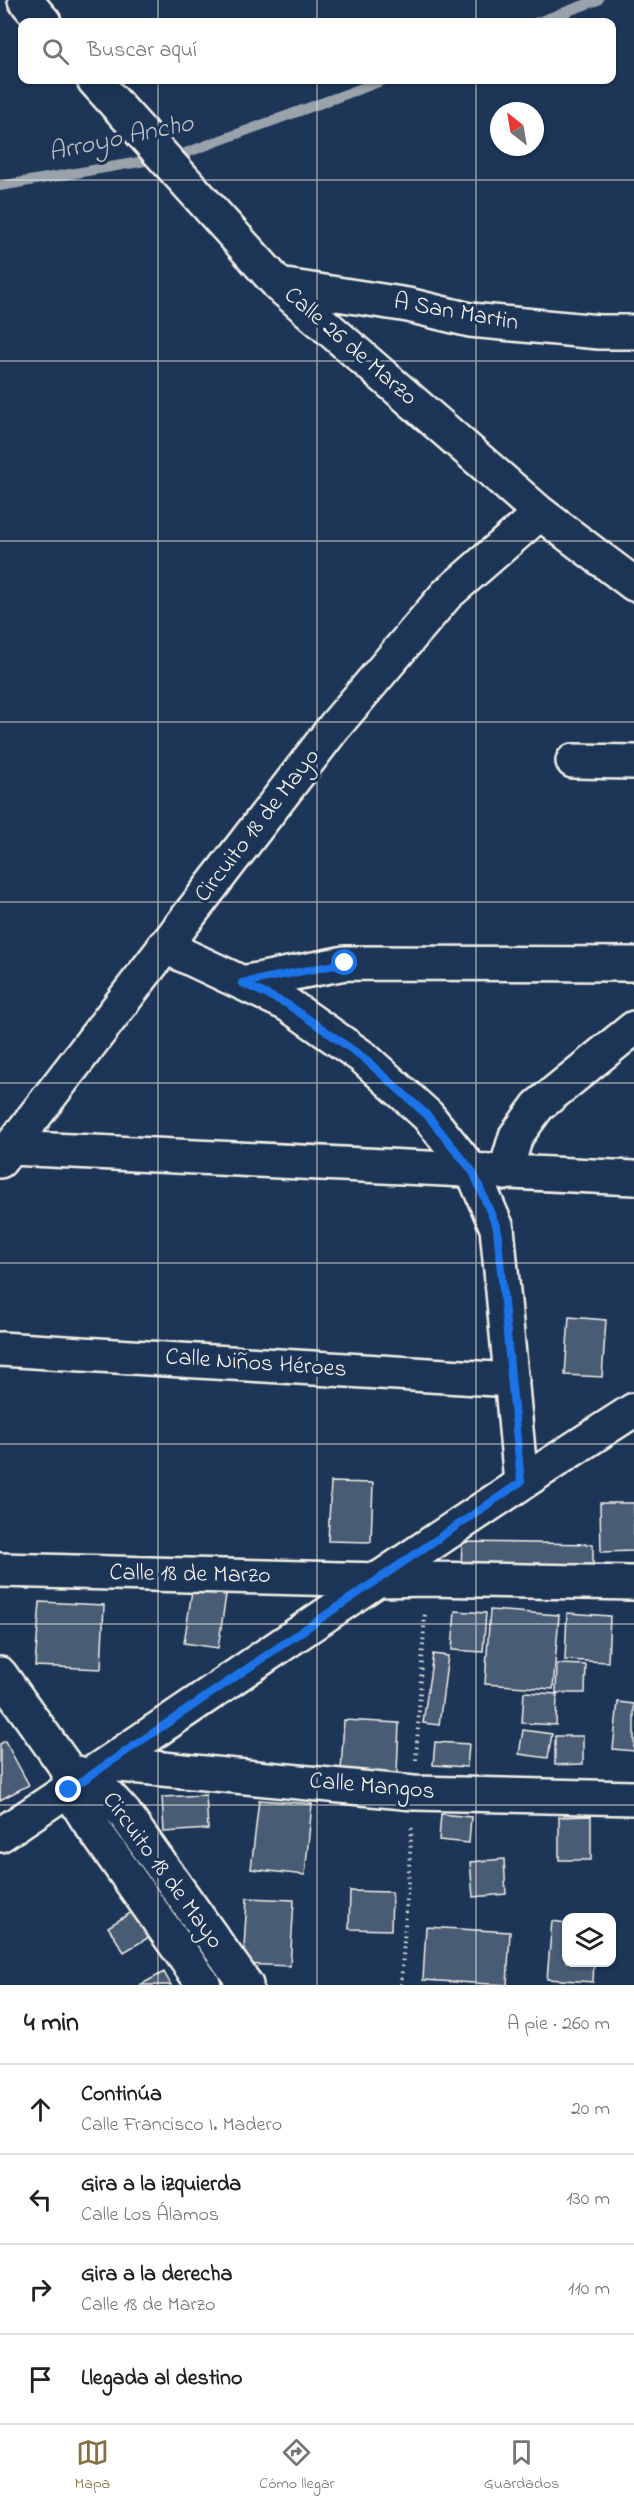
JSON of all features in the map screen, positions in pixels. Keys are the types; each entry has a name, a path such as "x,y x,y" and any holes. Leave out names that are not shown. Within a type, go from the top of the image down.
{"street":[{"path":"25,0 41,18"},
{"name":"Calle 26 de Marzo","path":"98,84 279,285 540,513 634,584"},
{"name":"A San Martin","path":"279,285 408,305 470,320 599,332 634,332"},
{"name":"Circuito 18 de Mayo","path":"5,1155 334,727 446,595 540,513"},
{"path":"573,761 634,762"},
{"path":"164,946 287,1004 364,1058 489,1172 497,1228 521,1482"},
{"path":"242,983 345,963 634,964"},
{"path":"489,1172 537,1107 634,1028"},
{"path":"5,1155 634,1178"},
{"name":"Calle Niños Héroes","path":"0,1348 512,1380"},
{"path":"0,1835 85,1775 380,1580 521,1482 634,1410"},
{"name":"Calle 18 de Marzo","path":"0,1570 380,1580 634,1583"},
{"name":"Circuito 18 de Mayo","path":"0,1674 85,1775 124,1813 246,1985"},
{"name":"Circuito 18 de Mayo","path":"85,1775 204,1985"},
{"name":"Calle Mangos","path":"85,1775 414,1793 634,1798"}],"building":[{"path":"569,1317 606,1320 602,1377 565,1375"},
{"path":"331,1482 373,1483 371,1542 328,1541"},
{"path":"600,1503 634,1503 634,1551 601,1552"},
{"path":"462,1542 593,1544 593,1570 461,1568"},
{"path":"192,1591 226,1595 218,1648 184,1643"},
{"path":"40,1602 104,1605 101,1669 35,1666"},
{"path":"490,1610 559,1615 553,1689 485,1684"},
{"path":"455,1611 486,1613 483,1652 452,1650"},
{"path":"567,1613 610,1616 608,1662 565,1660"},
{"path":"433,1654 448,1656 439,1725 423,1723"},
{"path":"557,1664 586,1665 585,1693 556,1693"},
{"path":"524,1692 557,1694 556,1725 522,1723"},
{"path":"618,1702 634,1704 634,1751 613,1749"},
{"path":"344,1720 399,1723 397,1773 341,1771"},
{"path":"523,1730 552,1734 548,1758 519,1754"},
{"path":"555,1736 583,1736 583,1764 555,1765"},
{"path":"5,1741 29,1785 0,1800 0,1744"},
{"path":"435,1742 469,1744 467,1767 433,1765"},
{"path":"206,1795 208,1829 164,1832 162,1797"},
{"path":"259,1800 312,1804 305,1875 251,1869"},
{"path":"441,1814 471,1817 469,1843 439,1840"},
{"path":"591,1816 591,1860 559,1860 559,1817"},
{"path":"504,1859 506,1894 473,1897 470,1862"},
{"path":"350,1891 392,1892 391,1930 349,1929"},
{"path":"247,1898 294,1900 290,1966 243,1964"},
{"path":"135,1910 151,1936 124,1952 108,1927"},
{"path":"552,1921 562,1922 562,1967 594,1967 593,1982 547,1979"},
{"path":"426,1927 510,1932 507,1985 423,1980"},
{"path":"164,1972 171,1985 140,1985"}],"waterway":[{"name":"Arroyo Ancho","path":"549,18 598,0"},
{"name":"Arroyo Ancho","path":"0,186 180,155 373,84"}],"route":[{"path":"69,1790 521,1482 497,1228 473,1172 428,1116 364,1058 287,1004 242,983 345,963"}]}
